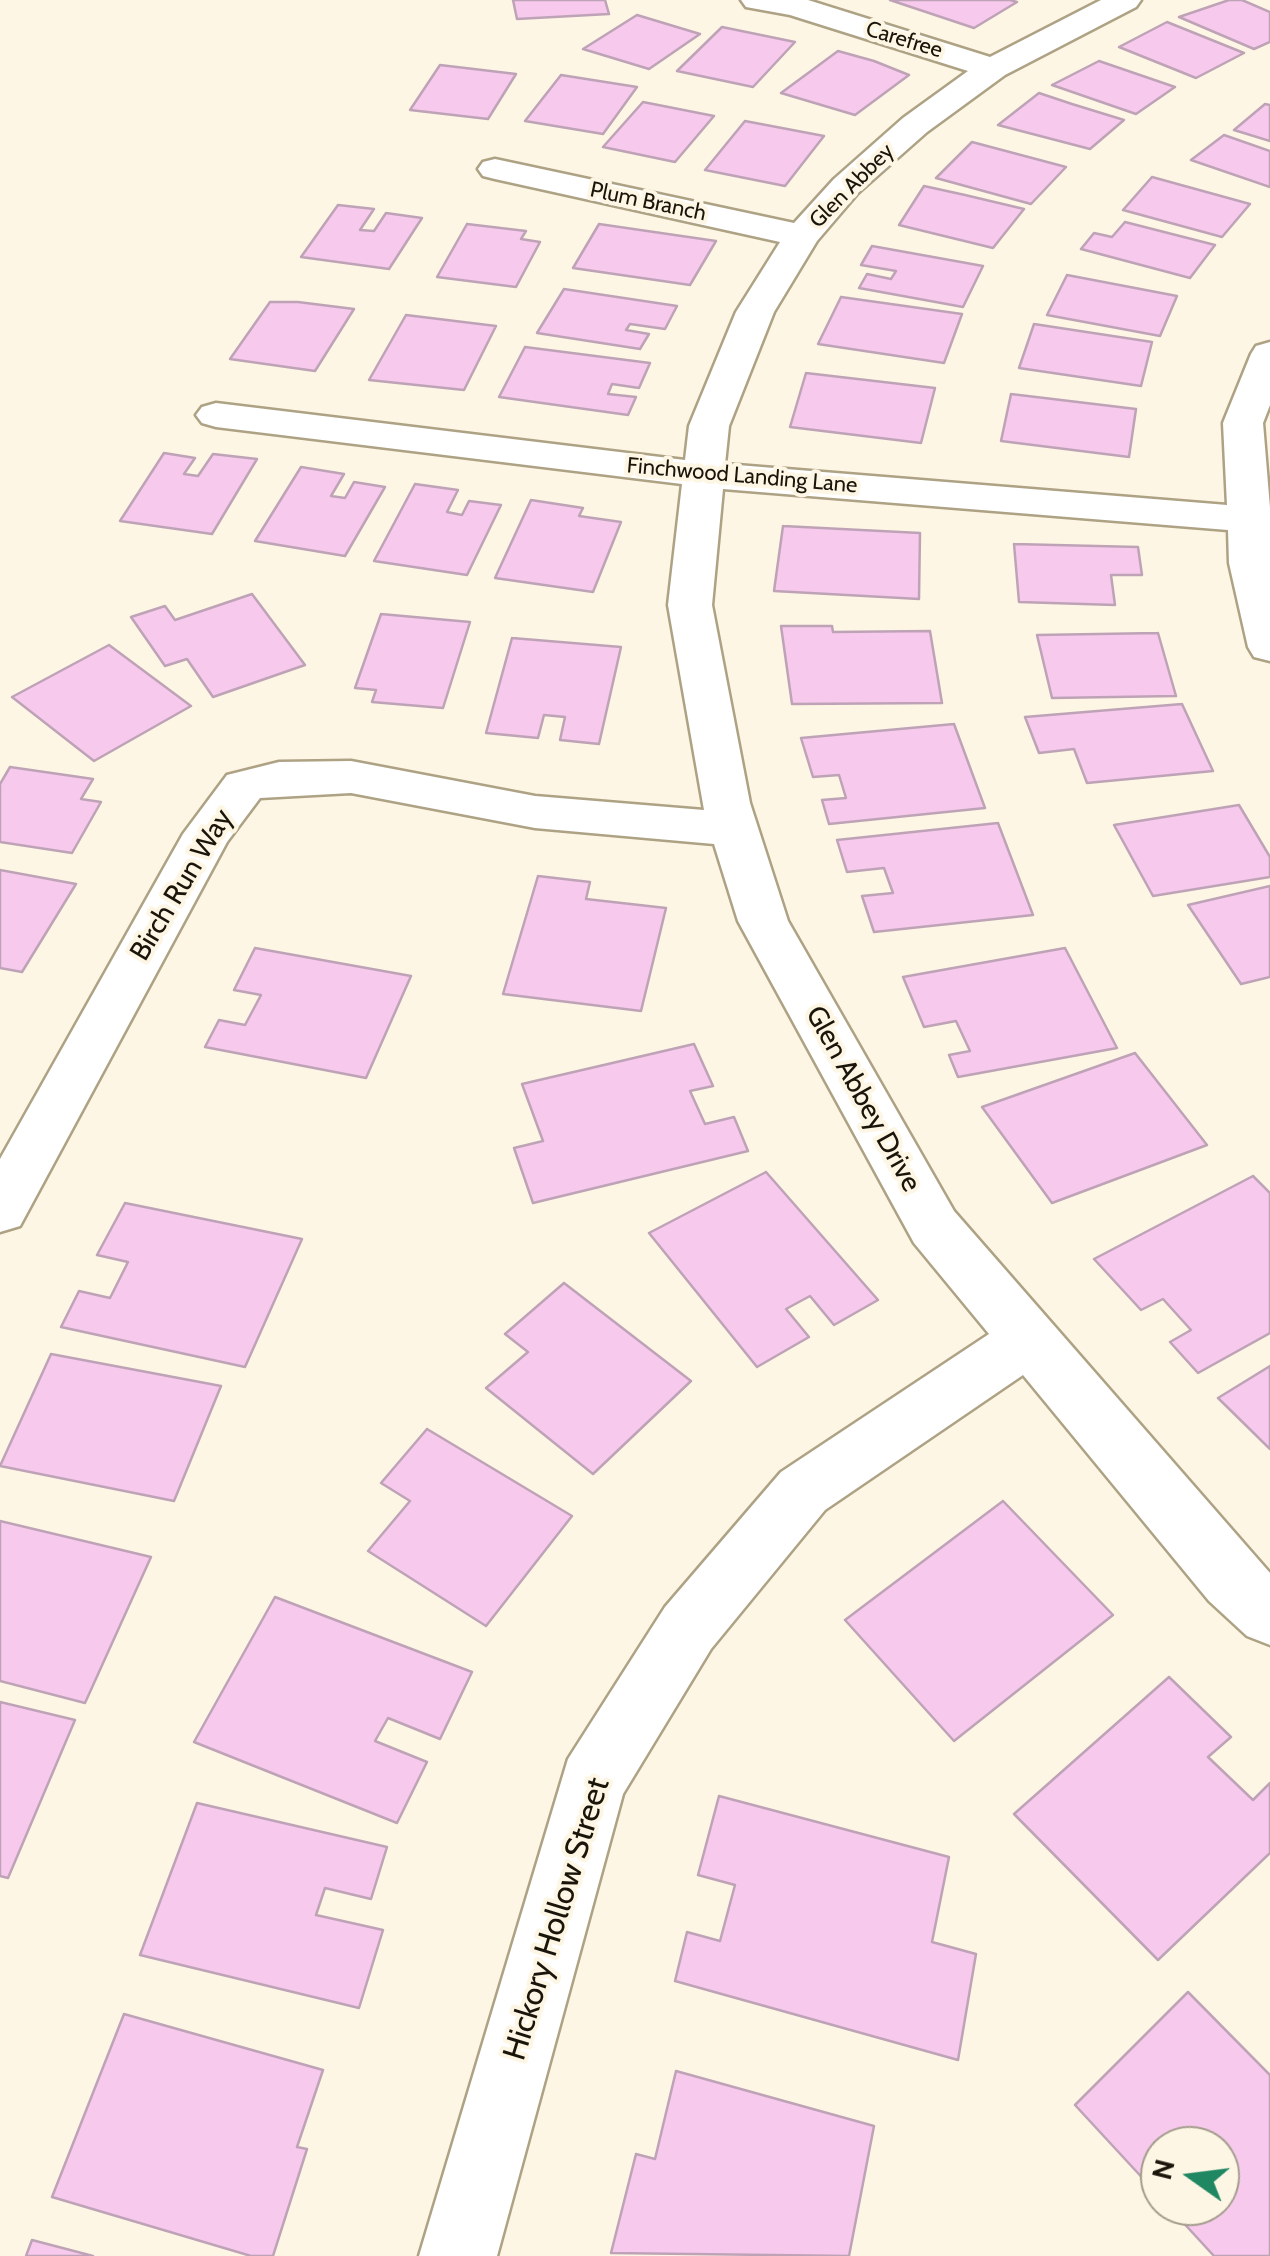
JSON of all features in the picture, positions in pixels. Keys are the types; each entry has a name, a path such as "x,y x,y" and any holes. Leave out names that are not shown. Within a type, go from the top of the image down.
{"street":[{"name":"Carefree","path":"757,0 795,6 993,68"},
{"name":"Glen Abbey","path":"707,475 709,426 755,312 802,236 846,186 914,125 993,68 1125,0"},
{"name":"Plum Branch","path":"495,168 802,236"},
{"path":"1270,354 1243,423 1259,520 1251,563 1270,648"},
{"name":"Finchwood Landing Lane","path":"216,416 707,475 1259,520"},
{"name":"Glen Abbey Drive","path":"707,475 690,605 734,829 763,921 934,1226 1232,1580 1270,1615"},
{"name":"Birch Run Way","path":"0,1210 206,834 244,786 279,778 351,777 535,812 734,829"},
{"name":"Hickory Hollow Street","path":"458,2256 592,1782 688,1628 803,1491 1028,1339"}],"building":[{"path":"513,0 605,0 609,14 517,19"},
{"path":"890,0 1010,0 1017,2 974,28"},
{"path":"1229,0 1242,0 1270,12 1270,42 1254,49 1179,17"},
{"path":"637,15 700,34 649,69 583,49"},
{"path":"1167,22 1244,53 1196,78 1119,47"},
{"path":"722,27 795,42 753,87 677,71"},
{"path":"838,51 909,75 855,115 781,93"},
{"path":"1099,61 1175,87 1136,114 1052,85"},
{"path":"440,65 516,74 488,119 410,110"},
{"path":"561,75 637,87 603,134 525,121"},
{"path":"1039,93 1124,120 1090,149 998,125"},
{"path":"643,102 714,116 675,162 603,147"},
{"path":"1265,104 1270,105 1270,141 1234,130"},
{"path":"745,121 824,136 785,186 705,170"},
{"path":"1224,135 1270,151 1270,187 1191,160"},
{"path":"972,142 1066,167 1031,204 936,178"},
{"path":"1152,177 1250,204 1222,237 1123,210"},
{"path":"924,186 1024,209 993,248 899,225"},
{"path":"338,205 374,209 360,230 374,231 386,213 422,218 389,269 301,257"},
{"path":"1125,222 1215,245 1190,278 1081,249 1094,233 1112,237"},
{"path":"467,224 526,231 521,239 540,242 516,287 437,277"},
{"path":"599,224 716,241 690,285 573,268"},
{"path":"872,246 983,266 963,307 859,288 867,274 891,279 896,271 861,265"},
{"path":"1067,275 1177,296 1160,336 1047,315"},
{"path":"564,289 677,306 665,329 630,324 626,330 649,334 640,349 537,333"},
{"path":"841,297 962,314 944,363 818,344"},
{"path":"270,302 354,309 315,371 230,359"},
{"path":"406,315 496,326 464,390 369,380"},
{"path":"1034,324 1152,342 1141,386 1019,368"},
{"path":"525,347 650,363 639,388 612,384 608,394 636,397 628,415 499,397"},
{"path":"806,373 935,388 921,443 790,427"},
{"path":"1011,394 1136,409 1129,457 1001,441"},
{"path":"164,453 195,458 184,474 198,476 213,454 257,459 212,534 120,521"},
{"path":"301,467 344,474 331,496 345,498 354,482 385,487 345,556 255,541"},
{"path":"415,484 458,490 447,512 462,515 469,501 501,505 467,575 374,561"},
{"path":"531,500 583,508 579,516 621,522 593,592 495,578"},
{"path":"783,526 920,533 919,599 774,591"},
{"path":"1014,544 1138,547 1142,575 1111,575 1115,605 1019,602"},
{"path":"252,594 305,665 213,697 187,659 165,666 131,617 165,606 175,620"},
{"path":"381,614 470,622 443,708 372,702 376,690 355,688"},
{"path":"781,626 832,626 833,632 930,631 942,703 792,704"},
{"path":"1158,633 1176,696 1052,698 1037,635"},
{"path":"512,638 621,647 599,744 560,740 565,717 544,715 538,738 486,733"},
{"path":"109,645 191,706 94,761 12,697"},
{"path":"1182,704 1213,771 1087,783 1074,749 1039,753 1025,717"},
{"path":"954,724 985,808 829,824 822,800 846,798 839,775 813,777 801,738"},
{"path":"10,767 93,779 81,799 101,802 72,853 0,842 0,784"},
{"path":"1239,805 1270,857 1270,877 1153,896 1114,825"},
{"path":"998,823 1033,915 874,932 862,896 893,893 884,868 847,872 837,840"},
{"path":"0,870 76,884 22,972 0,968"},
{"path":"538,876 590,882 586,899 666,908 641,1011 503,994"},
{"path":"1270,886 1270,977 1241,984 1188,905"},
{"path":"255,948 411,976 366,1078 205,1047 219,1020 245,1025 261,995 234,990"},
{"path":"1065,948 1117,1048 958,1077 949,1055 970,1051 956,1021 924,1027 903,977"},
{"path":"694,1044 713,1086 690,1091 705,1124 734,1117 748,1151 533,1203 514,1148 543,1141 522,1084"},
{"path":"1135,1053 1207,1145 1052,1203 982,1107"},
{"path":"766,1172 878,1300 834,1325 810,1296 786,1309 809,1337 757,1367 649,1233"},
{"path":"1253,1176 1270,1193 1270,1333 1198,1373 1170,1342 1191,1330 1163,1299 1141,1310 1094,1259"},
{"path":"125,1203 302,1239 245,1367 61,1327 79,1291 110,1298 128,1262 97,1255"},
{"path":"564,1283 691,1381 593,1474 486,1388 528,1352 505,1334"},
{"path":"51,1354 221,1386 174,1501 0,1466"},
{"path":"1270,1366 1270,1449 1218,1398"},
{"path":"427,1429 572,1516 486,1626 368,1551 410,1501 381,1483"},
{"path":"1003,1501 1113,1615 954,1741 845,1620"},
{"path":"0,1521 151,1557 85,1703 0,1681"},
{"path":"275,1597 472,1672 440,1739 388,1718 375,1741 427,1762 397,1823 194,1742"},
{"path":"1169,1677 1231,1737 1208,1757 1253,1800 1270,1783 1270,1853 1158,1960 1014,1814"},
{"path":"0,1702 75,1720 8,1878 0,1876"},
{"path":"719,1796 949,1857 932,1942 976,1954 958,2060 675,1981 687,1932 720,1941 735,1885 698,1875"},
{"path":"197,1803 387,1847 371,1899 325,1888 316,1915 383,1930 359,2008 140,1955"},
{"path":"1188,1992 1270,2075 1270,2256 1214,2256 1186,2226 1240,2226 1240,2126 1140,2126 1140,2175 1075,2105"},
{"path":"124,2014 323,2070 297,2147 307,2149 273,2256 251,2256 52,2197"},
{"path":"676,2071 874,2126 849,2256 611,2253 636,2154 655,2159"},
{"path":"32,2240 93,2256 26,2256"}]}
